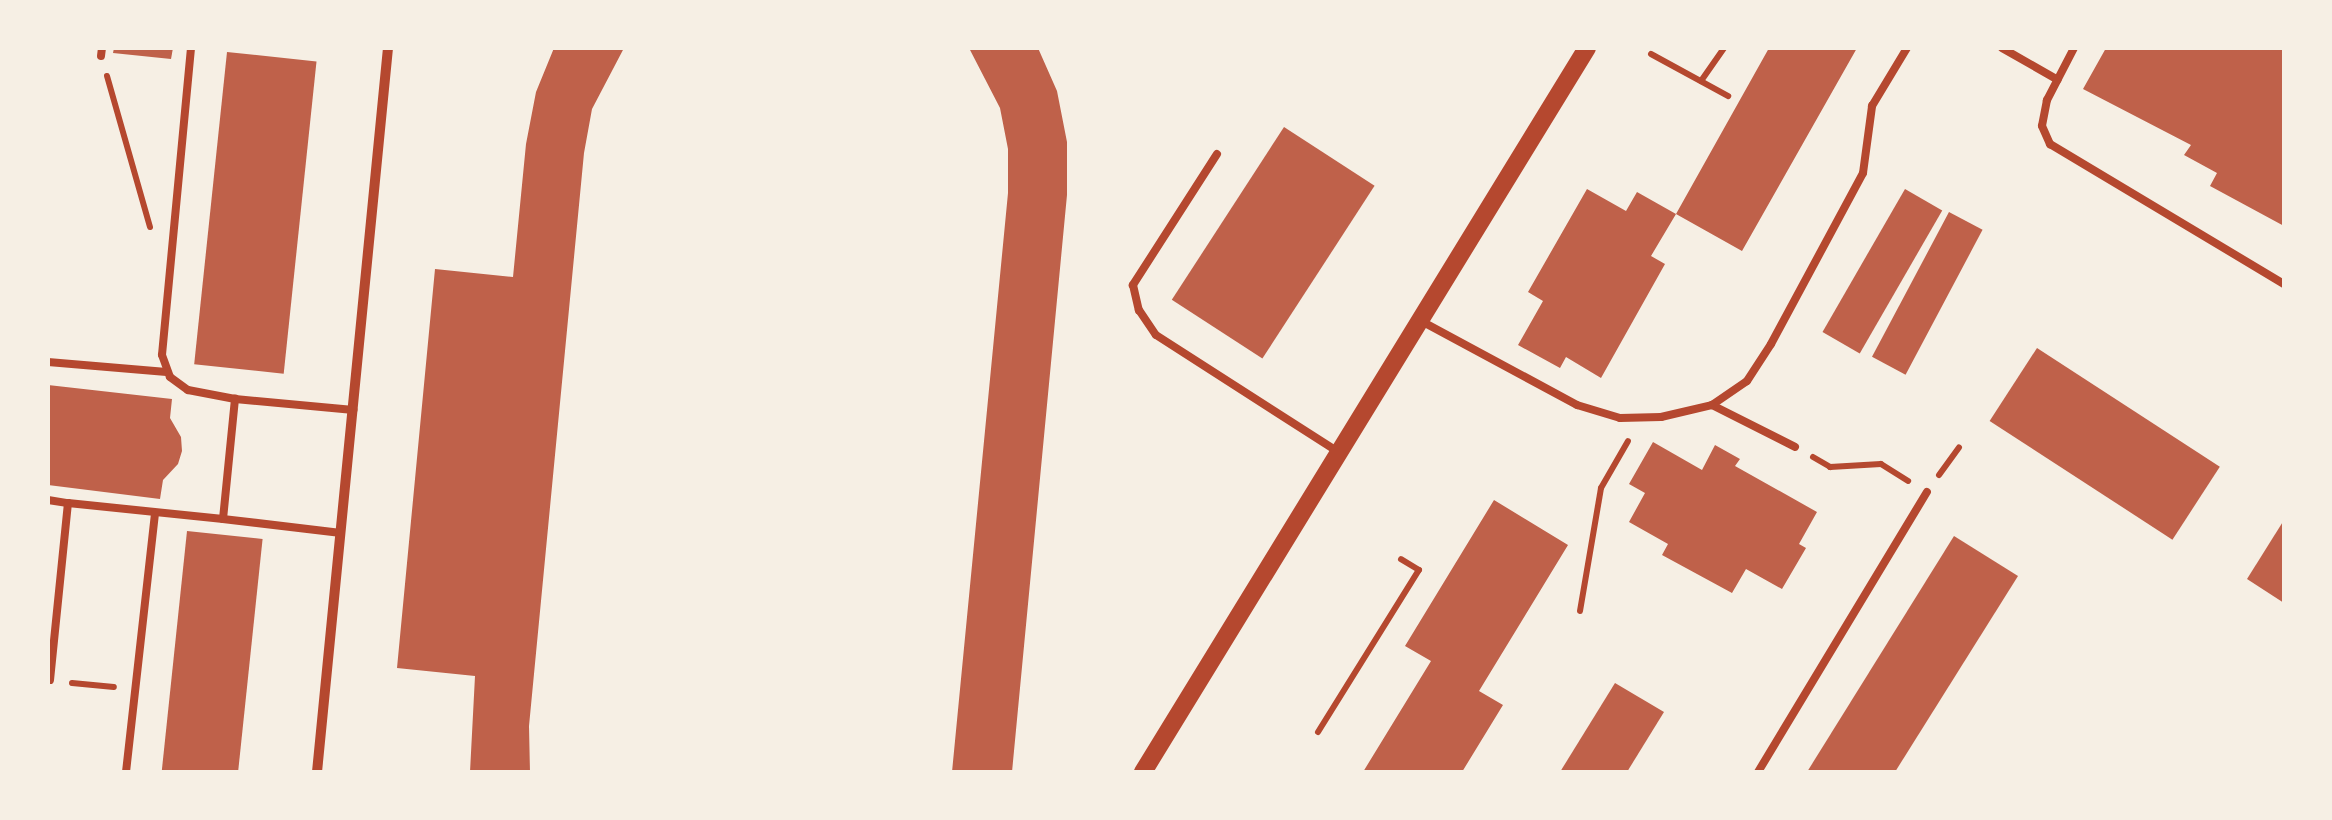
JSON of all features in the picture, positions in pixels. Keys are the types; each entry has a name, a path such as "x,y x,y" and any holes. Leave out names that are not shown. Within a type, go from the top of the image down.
{"street":[{"path":"317,772 388,48"},
{"path":"1143,772 1587,48"}],"lane":[{"path":"167,372 162,346 191,48"},
{"path":"1418,319 1577,405 1620,418 1642,418 1712,405 1747,381 1771,344 1862,173 1872,106 1907,48"},
{"path":"2002,48 2058,80"},
{"path":"2074,48 2047,100 2042,126 2050,144 2284,284"},
{"path":"1217,154 1133,285 1139,310 1156,335 1338,452"},
{"path":"48,362 167,372 188,390 353,410"},
{"path":"223,519 236,398"},
{"path":"1712,405 1794,447"},
{"path":"1758,772 1927,492"},
{"path":"48,500 342,533"},
{"path":"50,680 68,502"},
{"path":"126,772 155,512"}],"path":[{"path":"1701,81 1724,48"},
{"path":"102,52 142,210 169,268"},
{"path":"1651,54 1728,96"},
{"path":"1580,611 1601,488 1642,418"},
{"path":"1794,447 1830,467 1881,464 1927,492 1959,447"},
{"path":"1318,732 1419,570 1401,559"},
{"path":"50,680 110,686"}],"building":[{"path":"114,48 173,48 171,59 113,53"},
{"path":"554,48 624,48 592,109 584,153 529,726 530,772 470,772 475,676 397,668 435,269 513,277 526,144 536,92"},
{"path":"969,48 1038,48 1057,91 1067,142 1067,195 1012,772 952,772 1008,193 1008,149 1000,108"},
{"path":"1769,48 1857,48 1742,251 1676,214"},
{"path":"2106,48 2284,48 2284,226 2210,186 2217,173 2184,155 2191,145 2083,89"},
{"path":"227,52 317,61 284,374 194,364"},
{"path":"1284,127 1375,186 1262,359 1172,300"},
{"path":"1587,189 1626,211 1637,192 1676,214 1651,256 1665,264 1601,378 1566,357 1560,368 1518,345 1543,301 1528,292"},
{"path":"1905,189 1942,210 1860,353 1822,332"},
{"path":"1949,212 1983,230 1906,375 1872,357"},
{"path":"2037,348 2220,467 2172,540 1990,421"},
{"path":"48,385 172,399 170,418 181,437 182,451 178,464 163,480 160,499 48,485"},
{"path":"1653,442 1702,470 1715,445 1740,459 1735,466 1817,512 1799,544 1806,548 1782,589 1746,569 1732,593 1662,555 1668,544 1629,522 1645,493 1629,484"},
{"path":"1494,500 1568,545 1479,691 1503,705 1462,772 1363,772 1431,661 1405,646"},
{"path":"2284,520 2284,603 2247,579"},
{"path":"187,531 263,539 238,772 162,772"},
{"path":"1954,536 2018,576 1895,772 1807,772"},
{"path":"1615,683 1664,712 1627,772 1560,772"}]}
